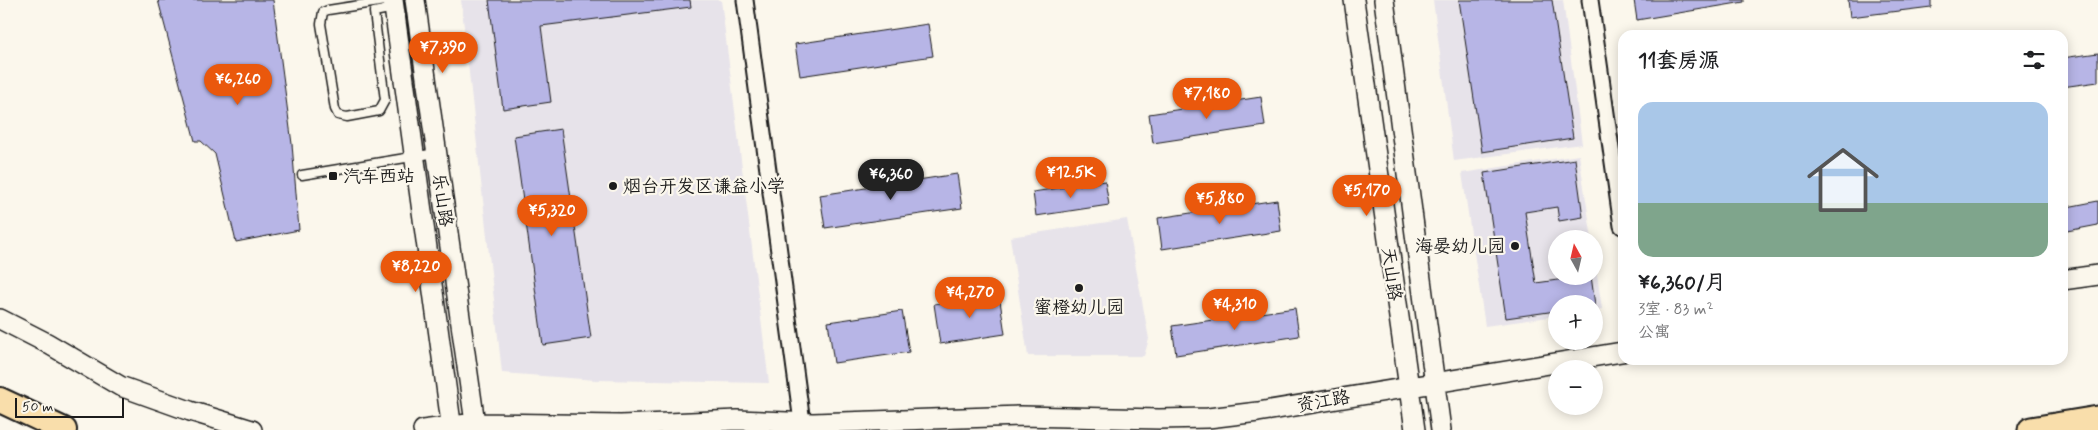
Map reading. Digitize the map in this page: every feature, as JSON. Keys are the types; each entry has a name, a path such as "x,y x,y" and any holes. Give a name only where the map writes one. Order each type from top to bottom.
{"highway":[{"path":"2031,430 2098,419"}],"main road":[{"path":"0,400 64,430"}],"street":[{"name":"乐山路","path":"415,0 475,426"},
{"path":"746,0 802,422"},
{"name":"天山路","path":"1354,0 1414,430"},
{"name":"天山路","path":"1384,0 1441,430"},
{"path":"1590,0 1618,198"},
{"name":"乐山路","path":"393,3 452,428"},
{"path":"2068,279 2098,275"},
{"path":"0,319 47,343 120,386 190,412 252,430"},
{"name":"资江路","path":"423,430 475,426 621,425 737,420 802,422 1021,416 1159,419 1208,418 1258,412 1618,353"}],"lane":[{"path":"393,3 374,12 385,100 383,106 379,111 347,117 338,115 335,109 321,24 323,12 393,3"},
{"path":"302,175 437,152"}],"shaded area":[{"name":"烟台开发区谦益小学","path":"461,0 721,0 769,383 596,380 502,373"},
{"path":"1433,0 1563,0 1582,144 1454,161"},
{"name":"海晏幼儿园","path":"1579,155 1591,230 1548,230 1548,285 1599,285 1600,295 1548,295 1548,317 1485,326 1462,173"},
{"name":"蜜橙幼儿园","path":"1127,219 1149,339 1144,356 1028,356 1010,237"}],"building":[{"path":"158,0 273,0 292,144 299,230 236,242 215,154 201,141 195,141"},
{"path":"489,0 690,0 691,7 541,26 551,102 503,109"},
{"path":"1459,0 1552,0 1573,138 1482,152"},
{"path":"1634,0 1744,0 1744,2 1637,20"},
{"path":"1848,0 1931,0 1931,7 1850,17"},
{"path":"928,24 933,56 800,76 795,44"},
{"path":"2098,53 2098,82 2068,86 2068,57"},
{"path":"1261,97 1265,126 1153,143 1149,114"},
{"path":"561,129 591,338 543,345 514,136"},
{"path":"1575,159 1583,217 1559,221 1557,207 1525,212 1536,283 1548,281 1548,285 1592,285 1594,295 1548,295 1548,312 1506,318 1484,173"},
{"path":"957,174 962,208 825,228 820,195"},
{"path":"1105,181 1109,205 1036,216 1033,192"},
{"path":"1277,200 1281,231 1162,249 1158,218"},
{"path":"2098,201 2098,225 2068,231 2068,207"},
{"path":"999,294 1005,334 940,344 934,304"},
{"path":"1295,308 1299,336 1176,355 1172,326"},
{"path":"902,311 909,352 834,363 828,322"}],"place":[{"name":"汽车西站","path":"333,176"},
{"name":"烟台开发区谦益小学","path":"613,186"},
{"name":"海晏幼儿园","path":"1515,246"},
{"name":"蜜橙幼儿园","path":"1079,288"}]}
